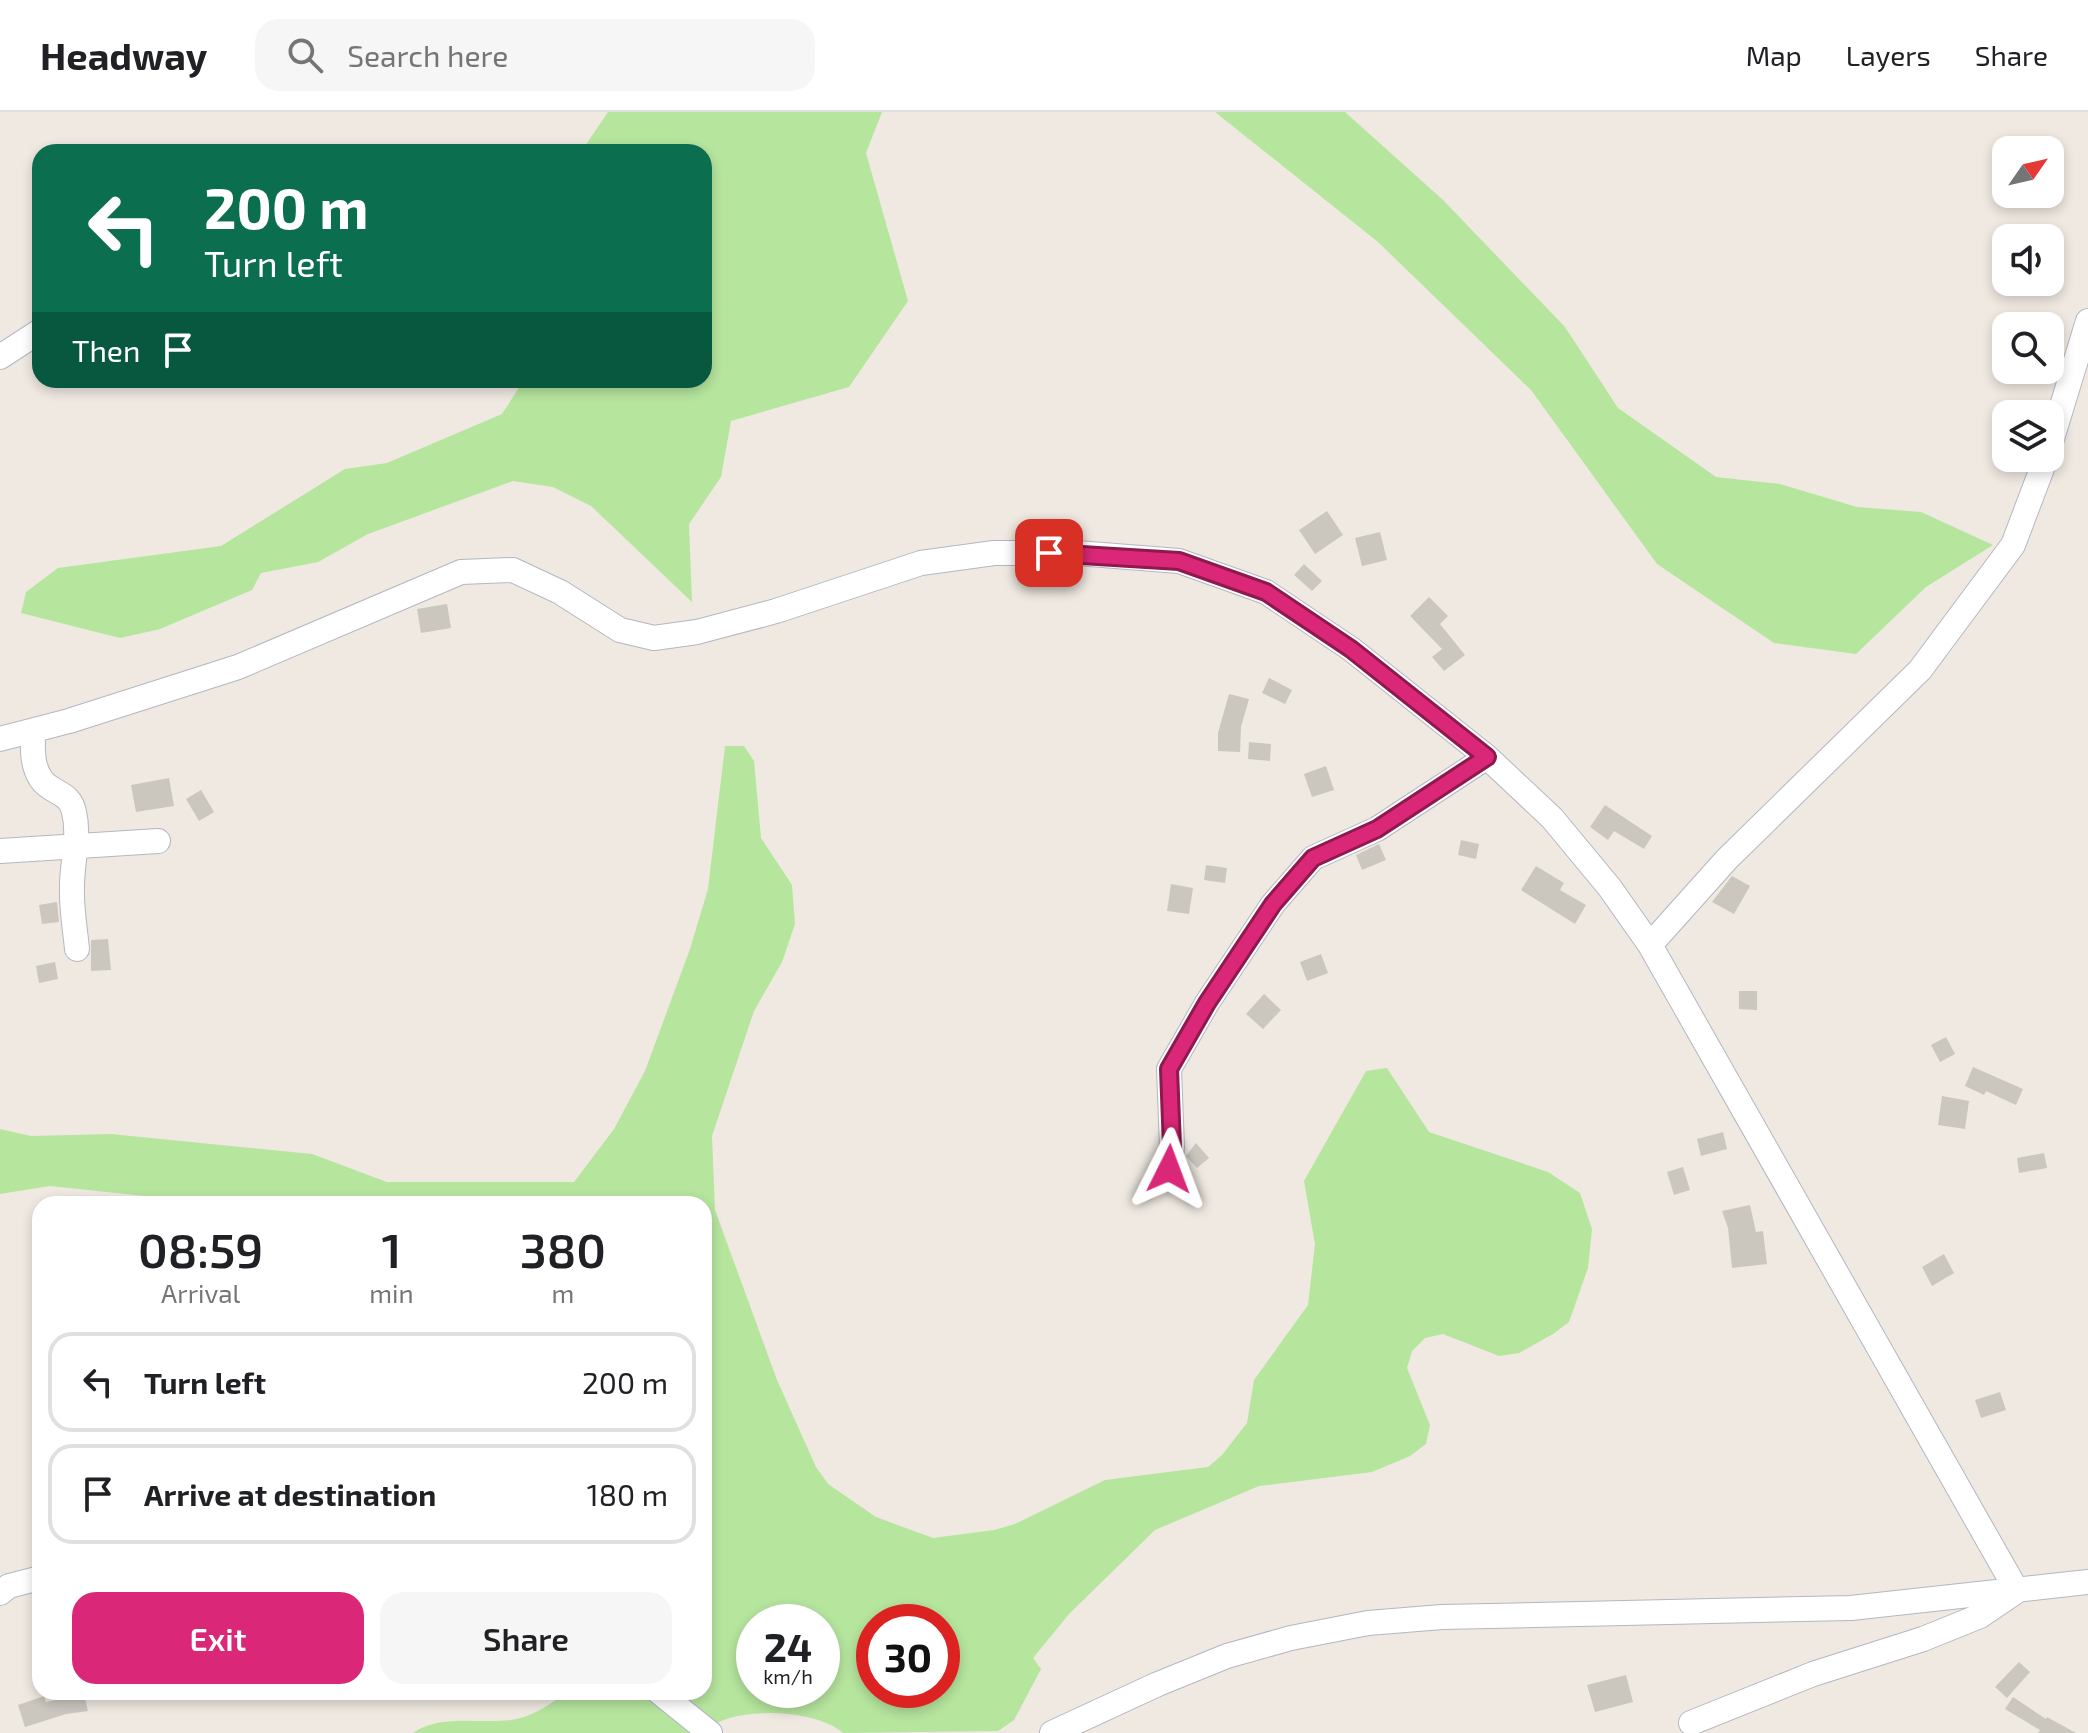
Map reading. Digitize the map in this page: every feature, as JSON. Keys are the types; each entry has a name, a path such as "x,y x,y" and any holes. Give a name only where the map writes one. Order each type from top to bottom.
{"street":[{"path":"2064,400 2088,321"},
{"path":"0,357 32,336"},
{"path":"1650,945 1727,859 1920,670 2013,545 2041,472"},
{"path":"0,739 238,667 461,572 513,570 560,592 620,630 654,638 697,632 776,611 921,563 994,553 1077,553 1179,561 1266,592 1351,649 1487,757 1552,818 1610,888 1650,945 2017,1591"},
{"path":"33,731 33,763 48,787 64,794 72,802 77,846 72,888 77,949"},
{"path":"1169,1169 1172,1147 1169,1069 1207,1003 1273,904 1313,858 1377,829 1487,757"},
{"path":"0,851 158,841"},
{"path":"0,1593 9,1586 32,1580"},
{"path":"1065,1730 1227,1656 1291,1638 1368,1623 1442,1617 1851,1608 2088,1582"},
{"path":"1691,1723 1813,1674 1923,1639 1980,1616 2017,1591"},
{"path":"669,1700 710,1733"}],"green space":[{"path":"608,112 882,112 866,153 908,301 849,387 731,421 721,477 689,524 692,602 591,506 553,487 513,481 368,534 318,562 261,573 252,590 160,629 120,638 21,613 26,592 58,568 221,546 345,469 387,463 502,414 519,388 712,388 712,144 586,144"},
{"path":"1215,112 1345,112 1443,200 1565,327 1618,408 1716,477 1780,484 1857,507 1921,512 1993,545 1926,587 1856,654 1774,643 1657,564 1531,390 1378,242"},
{"path":"725,746 744,746 754,761 761,838 792,885 795,924 782,962 754,1011 712,1136 715,1210 777,1380 816,1467 828,1484 876,1517 933,1538 1015,1524 1105,1480 1208,1467 1222,1455 1247,1423 1254,1380 1308,1305 1315,1244 1304,1181 1366,1071 1387,1068 1429,1132 1548,1172 1580,1193 1592,1229 1588,1268 1569,1322 1519,1353 1499,1356 1443,1334 1425,1338 1412,1351 1407,1368 1430,1425 1426,1444 1410,1456 1372,1472 1259,1486 1155,1530 1069,1614 1033,1658 1041,1669 1014,1720 998,1731 843,1733 814,1719 772,1713 732,1717 704,1733 413,1733 447,1722 519,1718 555,1700 712,1700 712,1196 145,1196 50,1186 0,1194 0,1129 31,1136 111,1134 312,1154 387,1182 574,1182 614,1129 645,1071 690,949 708,889"}],"building":[{"path":"1327,511 1343,535 1315,554 1299,530"},
{"path":"1380,532 1387,560 1362,566 1355,538"},
{"path":"1304,564 1322,581 1312,591 1294,575"},
{"path":"1429,597 1448,616 1440,624 1465,655 1444,671 1432,657 1442,649 1410,616"},
{"path":"447,604 451,628 421,633 417,609"},
{"path":"1269,678 1292,690 1285,704 1262,693"},
{"path":"1229,694 1249,699 1241,727 1240,752 1218,751 1218,733"},
{"path":"1249,742 1271,744 1270,761 1248,759"},
{"path":"1326,766 1334,790 1312,797 1304,774"},
{"path":"169,778 174,806 136,812 131,785"},
{"path":"201,790 214,812 199,821 186,799"},
{"path":"1605,805 1652,836 1644,849 1614,831 1608,840 1590,827"},
{"path":"1461,840 1479,844 1476,859 1458,855"},
{"path":"1379,844 1386,860 1362,870 1356,855"},
{"path":"1206,865 1227,868 1225,883 1204,880"},
{"path":"1536,866 1564,883 1560,890 1586,905 1575,924 1521,890"},
{"path":"1732,876 1750,886 1734,914 1712,902"},
{"path":"1171,884 1193,888 1189,914 1167,911"},
{"path":"57,902 59,922 42,924 39,905"},
{"path":"108,939 111,970 91,971 91,940"},
{"path":"1321,954 1328,973 1307,981 1300,962"},
{"path":"55,962 58,979 39,983 36,966"},
{"path":"1739,991 1757,991 1757,1010 1739,1009"},
{"path":"1264,994 1281,1010 1263,1029 1246,1014"},
{"path":"1946,1037 1955,1054 1940,1062 1931,1045"},
{"path":"1973,1067 2023,1089 2016,1105 1986,1091 1984,1095 1965,1086"},
{"path":"1942,1096 1969,1101 1965,1129 1938,1125"},
{"path":"1723,1132 1727,1149 1701,1156 1697,1139"},
{"path":"1196,1143 1209,1158 1197,1168 1186,1156"},
{"path":"2044,1153 2047,1168 2019,1173 2017,1158"},
{"path":"1683,1167 1690,1190 1674,1195 1667,1172"},
{"path":"1156,1176 1167,1191 1148,1201 1140,1185"},
{"path":"1750,1205 1756,1232 1763,1231 1767,1264 1732,1268 1728,1228 1722,1211"},
{"path":"1944,1254 1954,1273 1932,1286 1922,1267"},
{"path":"2000,1392 2006,1410 1981,1418 1975,1400"},
{"path":"2019,1662 2030,1672 2007,1698 1995,1687"},
{"path":"1626,1675 1633,1702 1595,1712 1587,1685"},
{"path":"2013,1697 2046,1719 2076,1733 2038,1733 2040,1730 2005,1709"},
{"path":"32,1700 85,1700 88,1711 66,1714 25,1727 18,1705"}],"route":[{"path":"1049,553 1179,561 1266,592 1351,649 1487,757 1377,829 1313,858 1273,904 1207,1003 1169,1069 1167,1084 1172,1147 1169,1169"}]}
